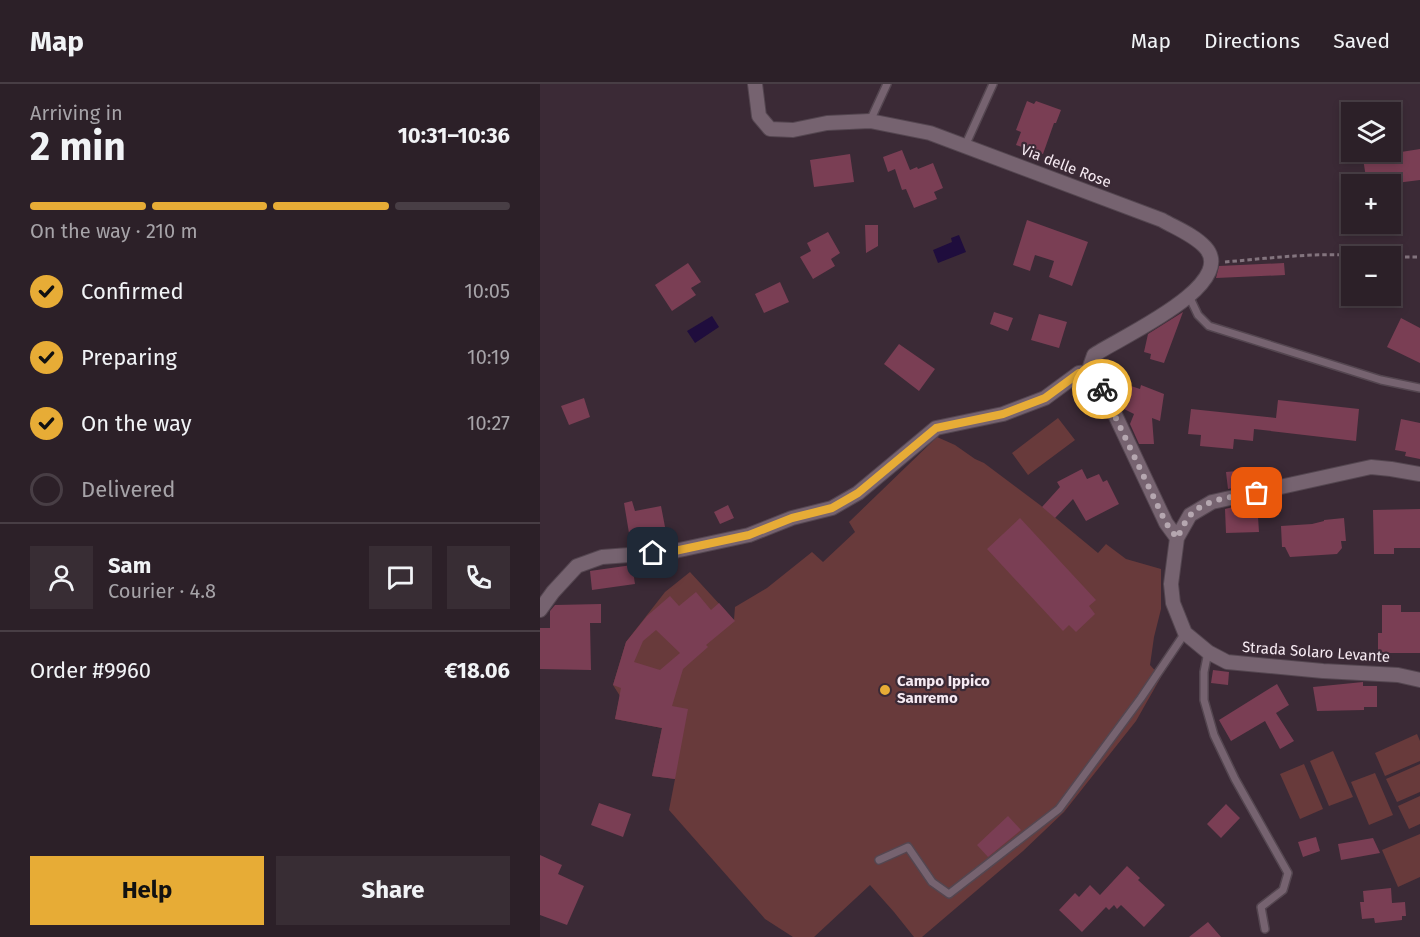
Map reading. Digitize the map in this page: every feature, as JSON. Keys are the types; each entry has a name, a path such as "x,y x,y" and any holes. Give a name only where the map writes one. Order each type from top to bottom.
{"street":[{"name":"Via delle Rose","path":"755,84 759,116 770,129 793,130 827,123 870,121 930,133 1162,220 1206,248 1212,260"},
{"path":"1088,372 1094,355 1177,306 1204,283 1210,274 1212,260"},
{"path":"540,610 577,566 602,557 670,552 749,535 792,518 832,508 858,493 936,428 1003,414 1045,398 1079,373 1088,372 1096,377 1166,523 1177,538"},
{"name":"Strada Solaro Levante","path":"1420,474 1371,467 1212,502 1190,515 1177,538 1171,584 1173,603 1185,633 1208,652 1227,662 1398,675 1420,680"}],"lane":[{"path":"870,121 887,84"},
{"path":"965,146 993,84"},
{"path":"1189,296 1198,315 1209,326 1381,380 1420,388"},
{"path":"879,860 908,847 932,882 949,894 1059,809 1141,698 1185,633"},
{"path":"1208,652 1204,672 1204,700 1214,735 1235,779 1288,873 1283,890 1261,907 1265,929"}],"path":[{"path":"1212,260 1224,262 1341,255"},
{"path":"1401,257 1420,257"}],"shaded area":[{"path":"959,235 966,252 938,263 933,250 952,242 951,238"},
{"path":"712,316 719,327 695,343 687,331"},
{"path":"1058,418 1075,440 1028,475 1012,453"},
{"name":"Campo Ippico Sanremo","path":"937,437 984,463 1098,553 1106,544 1126,559 1161,569 1161,609 1150,665 1161,677 1136,721 1064,812 1023,851 922,937 914,937 870,885 814,937 793,937 765,919 669,810 675,779 652,776 662,728 615,719 620,696 613,685 626,642 665,592 690,572 734,620 735,607 767,588 812,552 823,562 855,532 849,522"},
{"path":"1417,734 1420,741 1420,761 1385,776 1375,753"},
{"path":"1333,751 1353,797 1329,806 1310,761"},
{"path":"1304,764 1323,809 1300,819 1280,774"},
{"path":"1420,764 1420,792 1397,802 1386,779"},
{"path":"1375,773 1393,815 1369,825 1351,782"},
{"path":"1420,796 1420,824 1409,829 1398,806"},
{"path":"1420,834 1420,877 1398,887 1382,850"}],"building":[{"path":"1027,101 1034,104 1036,101 1061,110 1043,154 1016,145 1021,132 1016,130"},
{"path":"1420,149 1420,180 1401,182 1401,174 1365,174 1364,162 1401,162 1401,152"},
{"path":"902,150 910,170 933,163 943,188 934,192 937,199 914,208 906,189 902,190 895,169 888,172 883,157"},
{"path":"850,154 854,182 814,187 810,160"},
{"path":"1027,220 1088,242 1072,286 1049,277 1054,261 1035,255 1030,271 1013,265"},
{"path":"865,225 878,225 878,246 866,253"},
{"path":"828,232 840,253 831,259 835,266 813,279 800,257 811,251 807,243"},
{"path":"688,263 701,282 691,288 696,295 672,311 655,285"},
{"path":"1284,263 1285,275 1216,278 1219,266"},
{"path":"780,282 789,302 764,313 755,294"},
{"path":"994,312 1013,318 1008,331 990,324"},
{"path":"1183,312 1164,363 1150,359 1151,354 1144,352 1148,334"},
{"path":"1039,314 1067,322 1059,348 1031,340"},
{"path":"1401,318 1420,328 1420,363 1387,347"},
{"path":"899,344 935,369 919,391 884,364"},
{"path":"1125,384 1140,389 1141,385 1164,394 1160,421 1152,418 1154,444 1139,444 1130,424 1134,414 1122,408 1126,399 1120,397"},
{"path":"584,398 590,417 569,425 561,406"},
{"path":"1278,400 1359,409 1356,441 1254,429 1253,441 1234,439 1233,449 1200,446 1201,435 1188,434 1191,409 1276,418"},
{"path":"1401,419 1420,423 1420,459 1405,456 1406,452 1395,450"},
{"path":"1082,469 1087,479 1099,474 1103,482 1107,480 1119,504 1086,521 1073,499 1055,518 1042,507 1060,487 1057,482"},
{"path":"1259,469 1262,482 1228,489 1226,472"},
{"path":"632,501 635,511 661,506 666,532 643,536 645,543 631,545 624,503"},
{"path":"1257,501 1259,532 1226,533 1225,509"},
{"path":"728,505 734,518 720,524 714,512"},
{"path":"1420,509 1420,548 1394,548 1394,554 1374,554 1373,510"},
{"path":"1020,518 1096,600 1089,606 1095,614 1076,632 1069,625 1063,631 987,549"},
{"path":"1344,518 1346,541 1341,541 1342,548 1337,554 1290,557 1285,547 1282,547 1281,526 1312,524"},
{"path":"632,565 635,584 592,590 590,571"},
{"path":"696,592 711,610 719,603 735,621 706,645 708,647 683,669 672,706 688,709 675,779 652,776 662,728 615,719 621,688 613,685 626,642 647,616 670,596 679,606","holes":["656,630 680,653 660,670 634,662 643,641"]},
{"path":"601,604 601,623 590,623 591,670 540,669 540,628 550,628 550,611 555,605"},
{"path":"1382,605 1401,605 1401,612 1420,612 1420,653 1378,653 1378,633 1382,633"},
{"path":"1213,670 1229,672 1228,685 1211,683"},
{"path":"1363,682 1363,686 1377,686 1377,707 1364,707 1364,710 1317,711 1313,687"},
{"path":"1277,684 1289,705 1276,713 1294,741 1280,749 1265,721 1231,741 1219,720"},
{"path":"599,803 631,814 623,837 591,825"},
{"path":"1226,804 1240,818 1221,838 1207,824"},
{"path":"1008,816 1021,830 988,857 977,845"},
{"path":"1316,837 1320,851 1303,857 1298,842"},
{"path":"1373,838 1380,853 1341,860 1338,844"},
{"path":"540,855 562,865 558,874 584,886 567,925 540,915"},
{"path":"1127,866 1140,878 1138,880 1165,905 1144,927 1121,905 1117,909 1114,905 1109,910 1106,907 1082,932 1059,910 1075,893 1079,897 1090,885 1100,895"},
{"path":"1391,888 1392,903 1405,902 1406,916 1402,916 1402,920 1375,923 1374,918 1362,919 1360,902 1364,902 1363,891"},
{"path":"1208,922 1221,937 1189,937"}],"way so far":[{"path":"1102,389 1166,523 1177,538 1190,515 1212,502 1227,497 1257,493"}],"place":[{"name":"Campo Ippico Sanremo","path":"885,690"}],"route":[{"path":"653,553 670,552 749,535 792,518 832,508 858,493 936,428 1003,414 1045,398 1079,373 1088,372 1096,377 1102,389"}]}
